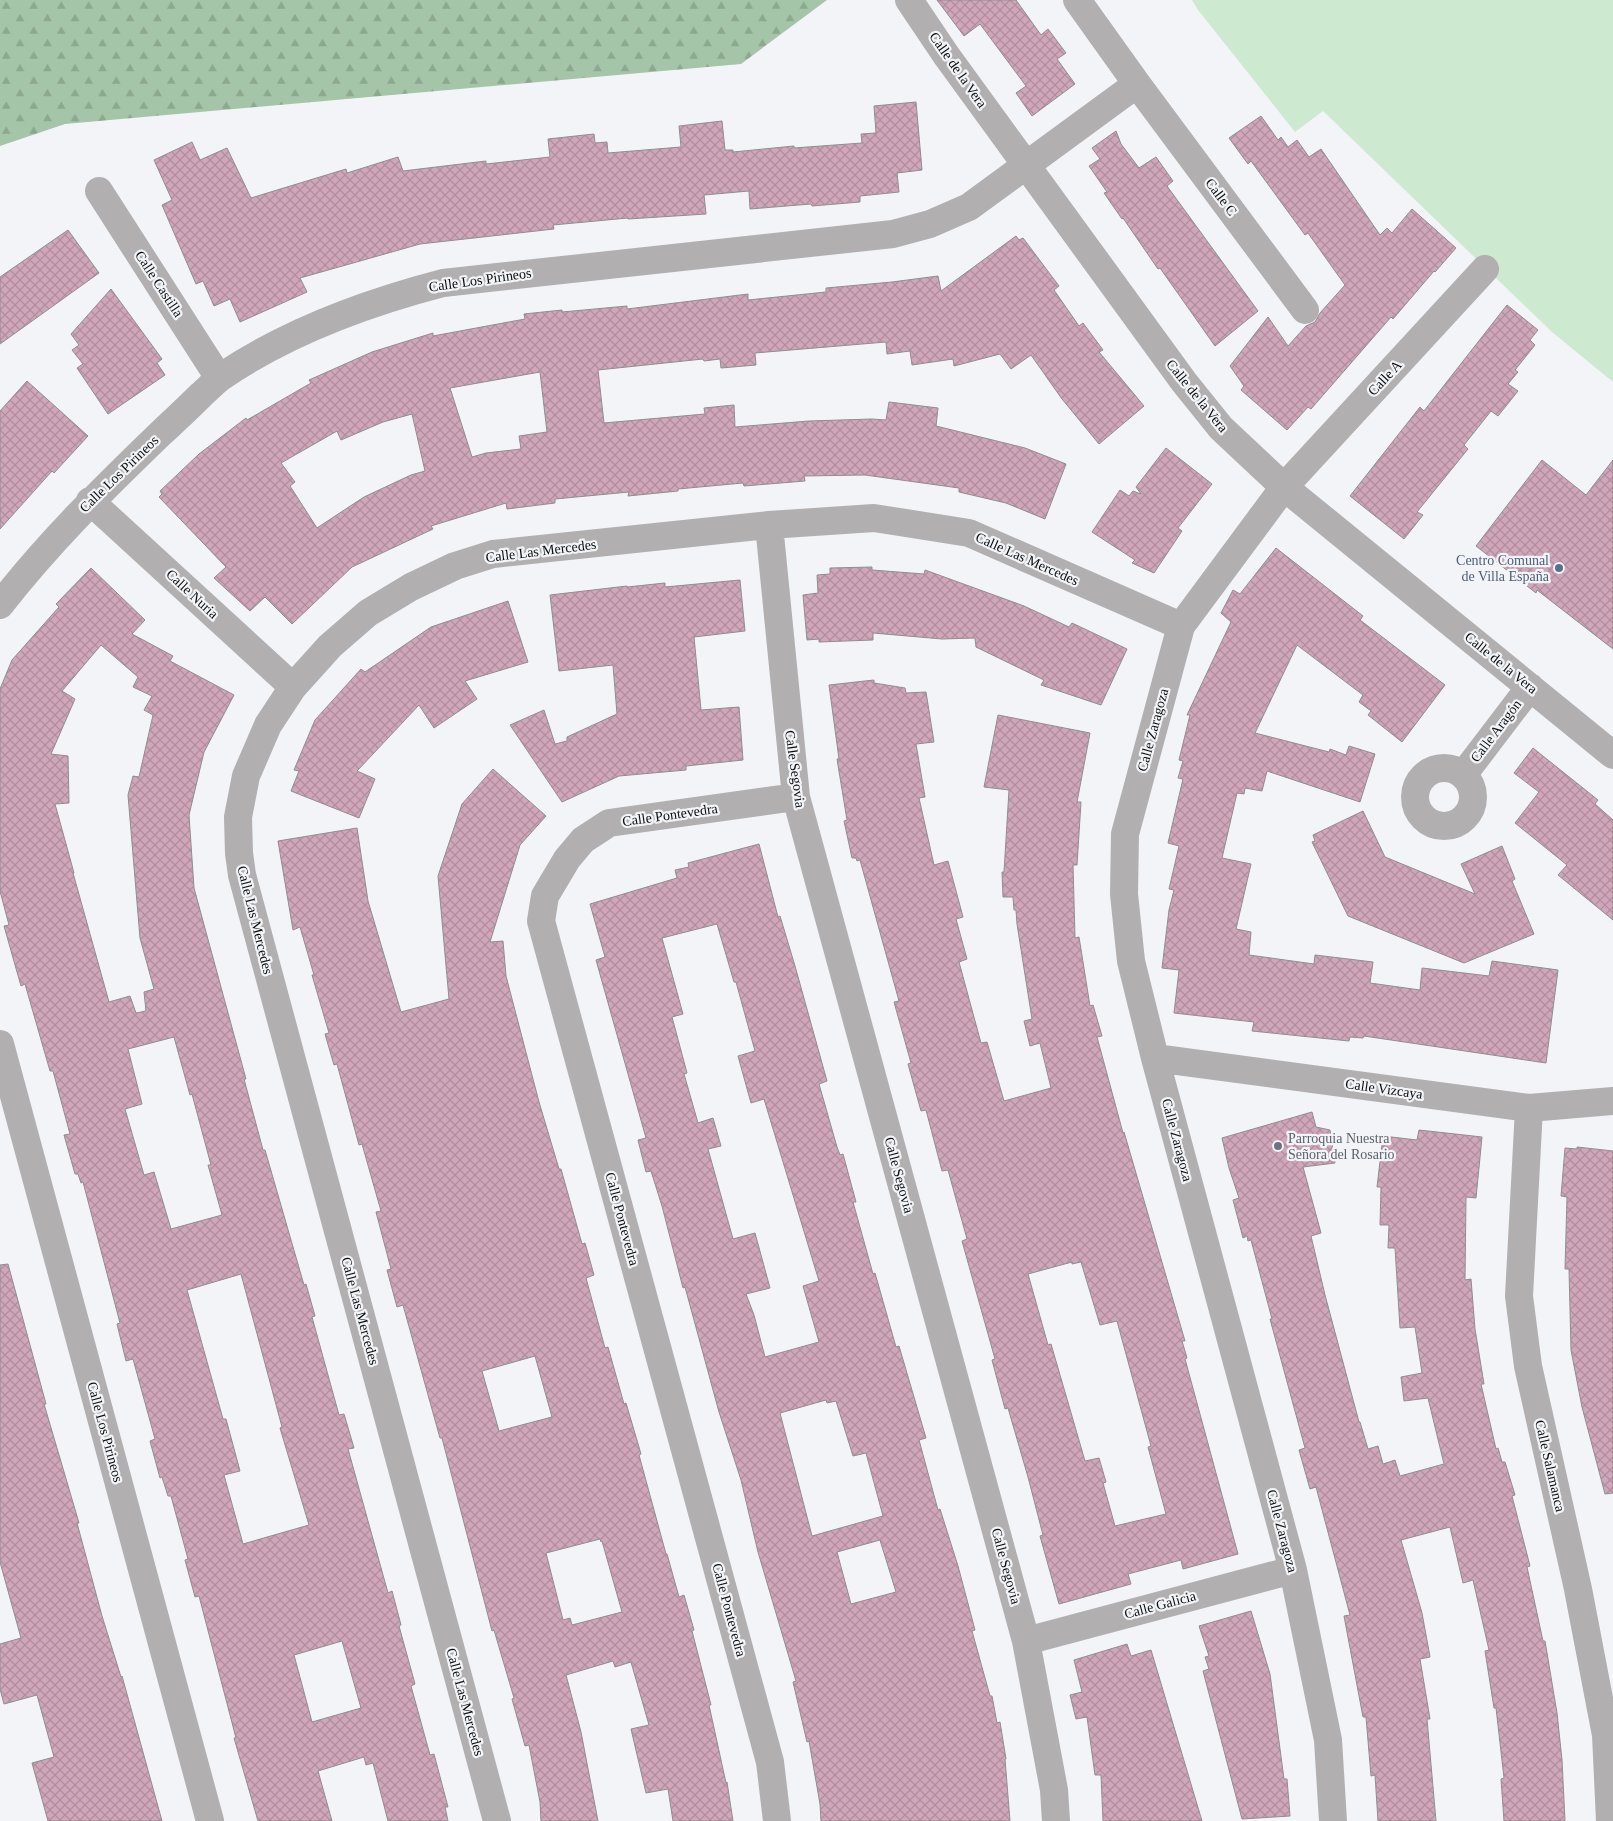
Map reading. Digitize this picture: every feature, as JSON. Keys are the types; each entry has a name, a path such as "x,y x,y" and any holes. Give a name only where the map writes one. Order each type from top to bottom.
{"street":[{"name":"Calle de la Vera","path":"910,0 946,55 1184,382 1221,428 1284,487 1613,755"},
{"name":"Calle C","path":"1077,0 1305,310"},
{"path":"1027,166 1137,84"},
{"name":"Calle Los Pirineos","path":"0,605 24,574 90,501 219,378 264,351 358,309 408,292 443,283 893,234 930,224 970,208 1027,166"},
{"name":"Calle Castilla","path":"99,190 219,378"},
{"name":"Calle A","path":"1284,487 1485,269"},
{"name":"Calle Zaragoza","path":"1284,487 1181,626 1125,834 1124,894 1131,961 1155,1058 1293,1570 1328,1740 1333,1821"},
{"name":"Calle Nuria","path":"90,501 293,687"},
{"name":"Calle Las Mercedes","path":"497,1821 242,875 238,817 246,776 268,725 293,687 330,646 368,613 411,587 455,566 493,554 769,525 874,518 969,533 1181,626"},
{"name":"Calle Segovia","path":"769,525 796,797 1026,1641 1054,1790 1056,1821"},
{"name":"Calle Aragón","path":"1463,775 1530,687"},
{"name":"Calle Pontevedra","path":"777,1821 768,1753 541,921 545,896 567,859 583,840 609,823 796,797"},
{"name":"Calle Los Pirineos","path":"0,1044 210,1821"},
{"name":"Calle Vizcaya","path":"1155,1058 1530,1108 1613,1101"},
{"name":"Calle Salamanca","path":"1530,1108 1519,1296 1528,1366 1609,1736 1610,1821"},
{"name":"Calle Galicia","path":"1026,1641 1293,1570"}],"green space":[{"path":"0,0 827,0 741,64 65,124 0,146"},
{"path":"1192,0 1613,0 1613,382 1552,332 1323,111 1295,132"}],"building":[{"path":"937,0 1016,0 1041,35 1048,29 1066,53 1057,59 1075,84 1032,116 1016,93 1026,86 980,24 964,36"},
{"path":"916,102 922,170 897,173 899,192 860,196 860,202 750,209 749,191 704,195 706,214 628,218 553,225 554,229 420,244 300,278 307,292 240,322 230,299 214,306 203,281 196,284 162,205 172,200 154,160 192,142 200,160 227,148 251,198 346,169 347,173 398,157 403,171 486,161 486,164 550,157 548,139 594,134 595,143 607,142 608,153 681,147 679,126 722,121 725,150 733,150 733,152 794,146 794,148 862,143 861,134 876,133 874,106"},
{"path":"1261,116 1278,140 1281,137 1288,147 1297,140 1309,157 1321,149 1380,235 1387,228 1392,233 1412,209 1456,248 1393,319 1391,317 1311,409 1308,407 1287,430 1241,390 1244,386 1230,366 1268,317 1288,346 1306,326 1315,322 1320,313 1345,285 1308,233 1305,235 1251,161 1248,164 1229,138"},
{"path":"1116,131 1121,144 1139,168 1156,157 1173,181 1167,186 1258,311 1215,346 1160,268 1158,269 1122,219 1104,193 1107,192 1089,166 1100,159 1092,148"},
{"path":"68,230 99,273 0,344 0,277"},
{"path":"1016,236 1019,240 1023,238 1059,286 1054,290 1079,326 1083,323 1103,350 1099,352 1144,406 1099,444 1062,399 1031,355 1011,369 1000,354 954,366 953,359 912,365 910,351 887,354 886,342 755,353 756,365 721,368 720,359 704,361 703,359 598,370 604,423 705,414 704,408 734,405 735,427 809,421 886,420 889,402 938,408 936,426 1025,448 1066,464 1045,519 1006,503 959,492 959,488 865,475 804,476 805,481 744,486 743,483 628,496 629,492 555,499 555,503 507,509 506,503 431,526 433,529 352,567 292,624 265,597 250,611 214,578 226,567 159,497 162,494 160,491 199,454 246,418 247,420 311,383 309,380 372,352 433,333 433,336 525,319 524,314 627,306 627,309 748,294 748,300 826,292 826,288 938,276 941,291","holes":["540,372 547,432 519,436 521,449 486,453 472,457 450,388","412,414 425,471 411,475 364,497 317,528 290,486 295,482 281,463 337,431 341,440 383,422"]},
{"path":"111,289 162,359 157,363 165,375 108,414 77,368 83,364 72,350 79,345 71,334"},
{"path":"1507,305 1538,330 1530,340 1535,345 1515,370 1518,372 1508,384 1518,391 1498,416 1491,411 1464,445 1468,449 1417,512 1423,515 1404,539 1350,496 1420,407 1424,411"},
{"path":"27,381 88,436 54,473 52,471 0,529 0,411"},
{"path":"1166,448 1212,484 1178,528 1182,531 1154,573 1132,563 1135,560 1092,532 1120,490 1129,496 1133,491 1141,494 1136,487"},
{"name":"Centro Comunal de Villa España","path":"1542,460 1586,495 1613,460 1613,649 1537,590 1536,593 1476,546"},
{"path":"1276,548 1363,616 1360,620 1445,685 1402,742 1368,715 1371,711 1359,702 1363,695 1297,645 1255,733 1329,752 1330,749 1346,755 1349,746 1375,754 1360,802 1267,771 1262,791 1245,788 1244,794 1237,793 1222,858 1251,864 1236,929 1251,932 1249,955 1314,964 1315,955 1373,962 1370,983 1420,990 1422,968 1489,976 1492,961 1558,970 1546,1063 1364,1036 1363,1038 1350,1037 1349,1041 1252,1031 1254,1022 1174,1013 1179,970 1162,968 1169,910 1174,890 1169,889 1179,846 1168,843 1183,779 1178,778 1183,761 1179,760 1190,715 1187,715 1231,622 1221,613 1233,590 1240,594"},
{"path":"872,567 872,570 924,574 925,570 1024,606 1069,627 1072,623 1127,649 1101,705 1041,685 1044,680 976,647 975,638 942,639 873,633 873,640 819,642 819,639 807,640 803,595 818,593 817,575 830,574 830,568"},
{"path":"91,568 145,620 132,634 173,656 170,661 234,695 204,752 189,815 194,888 246,1079 244,1079 263,1150 265,1150 304,1285 306,1284 315,1316 312,1317 339,1415 344,1414 354,1448 348,1449 388,1593 392,1591 401,1625 399,1626 415,1684 411,1686 430,1755 434,1754 448,1807 445,1807 448,1821 388,1821 373,1763 366,1765 364,1757 318,1771 332,1821 258,1821 234,1738 236,1738 199,1596 195,1597 185,1560 188,1559 171,1496 168,1496 162,1477 160,1478 150,1441 155,1439 133,1359 126,1361 117,1324 120,1323 83,1182 81,1183 78,1174 75,1174 64,1135 70,1134 53,1071 50,1071 25,984 21,986 4,926 9,925 0,891 0,689 12,660 59,607 56,604","holes":["101,645 138,677 133,687 152,696 144,710 153,715 139,777 133,776 128,795 140,938 154,989 144,992 146,1011 136,1013 130,996 109,1002 73,873 55,804 69,803 68,756 51,754 75,699 62,691","174,1037 190,1095 192,1094 211,1165 208,1165 222,1215 171,1229 154,1172 144,1175 125,1109 142,1104 128,1049","241,1274 282,1427 280,1428 309,1525 243,1544 224,1475 240,1471 226,1419 223,1419 187,1290","342,1641 361,1708 312,1722 294,1655"]},
{"path":"740,580 745,631 694,637 701,710 739,707 743,760 686,766 686,770 619,776 562,802 510,725 544,710 555,744 567,741 567,737 617,714 613,665 559,671 550,595 665,583 665,587"},
{"path":"508,601 528,662 465,681 477,699 434,728 419,705 357,771 375,779 359,818 291,791 299,771 294,770 315,720 361,669 365,672 431,627"},
{"path":"874,680 874,683 905,688 906,693 926,692 934,742 916,744 925,797 919,798 934,865 948,861 963,917 956,919 967,959 959,962 981,1043 987,1042 1004,1101 1051,1088 1040,1043 1030,1046 1024,1021 1032,1019 1016,910 1014,910 1013,897 1003,897 1002,872 1004,872 1009,790 984,787 998,715 1090,733 1077,802 1081,802 1077,865 1073,865 1075,938 1079,937 1090,1006 1093,1005 1102,1036 1097,1037 1123,1133 1185,1341 1182,1341 1187,1358 1185,1359 1238,1554 1183,1569 1181,1560 1128,1574 1131,1584 1059,1604 1040,1536 1043,1535 1028,1477 1008,1408 1005,1409 992,1360 995,1359 962,1241 967,1239 948,1170 942,1171 926,1110 921,1111 908,1064 911,1063 894,1002 899,1001 860,860 857,861 856,858 852,858 844,821 847,820 837,759 839,759 829,685","holes":["1072,1262 1072,1264 1081,1262 1100,1325 1117,1321 1151,1446 1148,1447 1166,1514 1115,1526 1103,1483 1106,1482 1099,1458 1085,1461 1051,1344 1048,1345 1028,1274"]},
{"path":"1533,748 1598,800 1595,804 1613,820 1613,920 1558,875 1567,865 1515,823 1539,792 1514,773"},
{"path":"493,769 546,816 520,845 490,942 503,941 506,976 539,1102 559,1169 561,1169 582,1244 585,1243 594,1275 586,1278 605,1348 608,1347 624,1404 626,1403 679,1597 684,1595 694,1630 692,1631 711,1705 709,1705 727,1782 733,1821 673,1821 668,1789 646,1793 631,1729 649,1725 631,1662 615,1667 613,1661 566,1675 581,1732 598,1821 541,1821 540,1802 529,1745 525,1746 512,1699 514,1698 494,1630 492,1631 442,1438 440,1438 403,1305 397,1307 387,1270 391,1269 376,1212 381,1211 362,1144 359,1145 337,1064 334,1065 325,1034 329,1033 300,927 293,930 278,841 357,828 368,901 401,1012 449,999 438,876 462,804","holes":["535,1356 552,1417 499,1431 482,1371","600,1539 622,1612 572,1625 570,1618 563,1620 546,1553"]},
{"path":"1363,811 1385,857 1475,894 1461,864 1502,846 1515,879 1512,881 1534,934 1464,963 1348,916 1312,842 1315,841 1313,835"},
{"path":"759,844 778,917 780,916 795,966 827,1081 819,1084 837,1147 840,1155 843,1154 856,1202 853,1202 873,1274 875,1273 896,1347 899,1346 926,1438 919,1440 938,1510 940,1509 958,1566 975,1630 972,1631 990,1696 992,1696 997,1723 1000,1722 1006,1759 1010,1821 821,1821 820,1804 809,1741 807,1742 793,1682 796,1681 758,1552 741,1480 719,1412 685,1287 683,1288 662,1206 651,1171 646,1172 638,1140 646,1138 596,960 605,957 590,904 677,878 675,870 689,867 688,863","holes":["717,924 734,982 736,982 755,1051 738,1056 751,1103 764,1099 819,1281 803,1286 819,1342 765,1357 754,1315 746,1294 770,1288 755,1233 733,1239 708,1149 721,1146 713,1118 698,1123 684,1074 687,1073 672,1017 683,1014 662,938","826,1400 827,1403 836,1401 853,1456 866,1453 883,1516 812,1536 780,1413","880,1540 896,1592 851,1604 837,1552"]},
{"path":"1312,1112 1316,1127 1330,1130 1335,1163 1303,1167 1321,1233 1311,1236 1325,1295 1368,1449 1378,1446 1383,1464 1395,1460 1400,1476 1444,1464 1428,1398 1404,1401 1401,1377 1422,1373 1415,1327 1400,1328 1395,1248 1388,1248 1389,1225 1380,1225 1381,1187 1377,1187 1383,1136 1417,1140 1419,1130 1482,1137 1476,1198 1466,1197 1465,1280 1471,1279 1475,1329 1484,1384 1481,1384 1496,1449 1498,1448 1502,1462 1505,1462 1515,1495 1512,1496 1530,1566 1527,1567 1543,1641 1545,1641 1557,1713 1562,1760 1565,1821 1504,1821 1501,1779 1504,1778 1496,1708 1494,1708 1485,1651 1489,1650 1473,1580 1463,1583 1450,1527 1401,1540 1422,1613 1430,1657 1420,1659 1430,1719 1427,1719 1436,1821 1378,1821 1375,1775 1371,1776 1366,1717 1363,1717 1344,1616 1350,1615 1316,1487 1310,1489 1299,1450 1305,1448 1251,1240 1248,1241 1247,1236 1243,1238 1233,1200 1239,1198 1222,1138"},
{"path":"1577,1147 1613,1151 1613,1493 1605,1494 1582,1407 1571,1350 1569,1269 1565,1269 1567,1197 1561,1196 1565,1148 1577,1149"},
{"path":"8,1264 46,1404 44,1404 79,1523 77,1523 102,1616 122,1676 162,1821 48,1821 32,1763 54,1757 37,1695 4,1704 0,1689 0,1644 21,1638 0,1562 0,1265"},
{"path":"1251,1611 1270,1674 1284,1779 1287,1779 1290,1816 1242,1819 1203,1671 1209,1669 1205,1657 1209,1656 1199,1626"},
{"path":"1127,1644 1131,1656 1151,1650 1202,1821 1103,1821 1101,1775 1095,1775 1087,1717 1076,1719 1070,1695 1082,1692 1074,1660"}],"place":[{"name":"Centro Comunal de Villa España","path":"1559,568"},
{"name":"Parroquia Nuestra Señora del Rosario","path":"1278,1146"}]}
